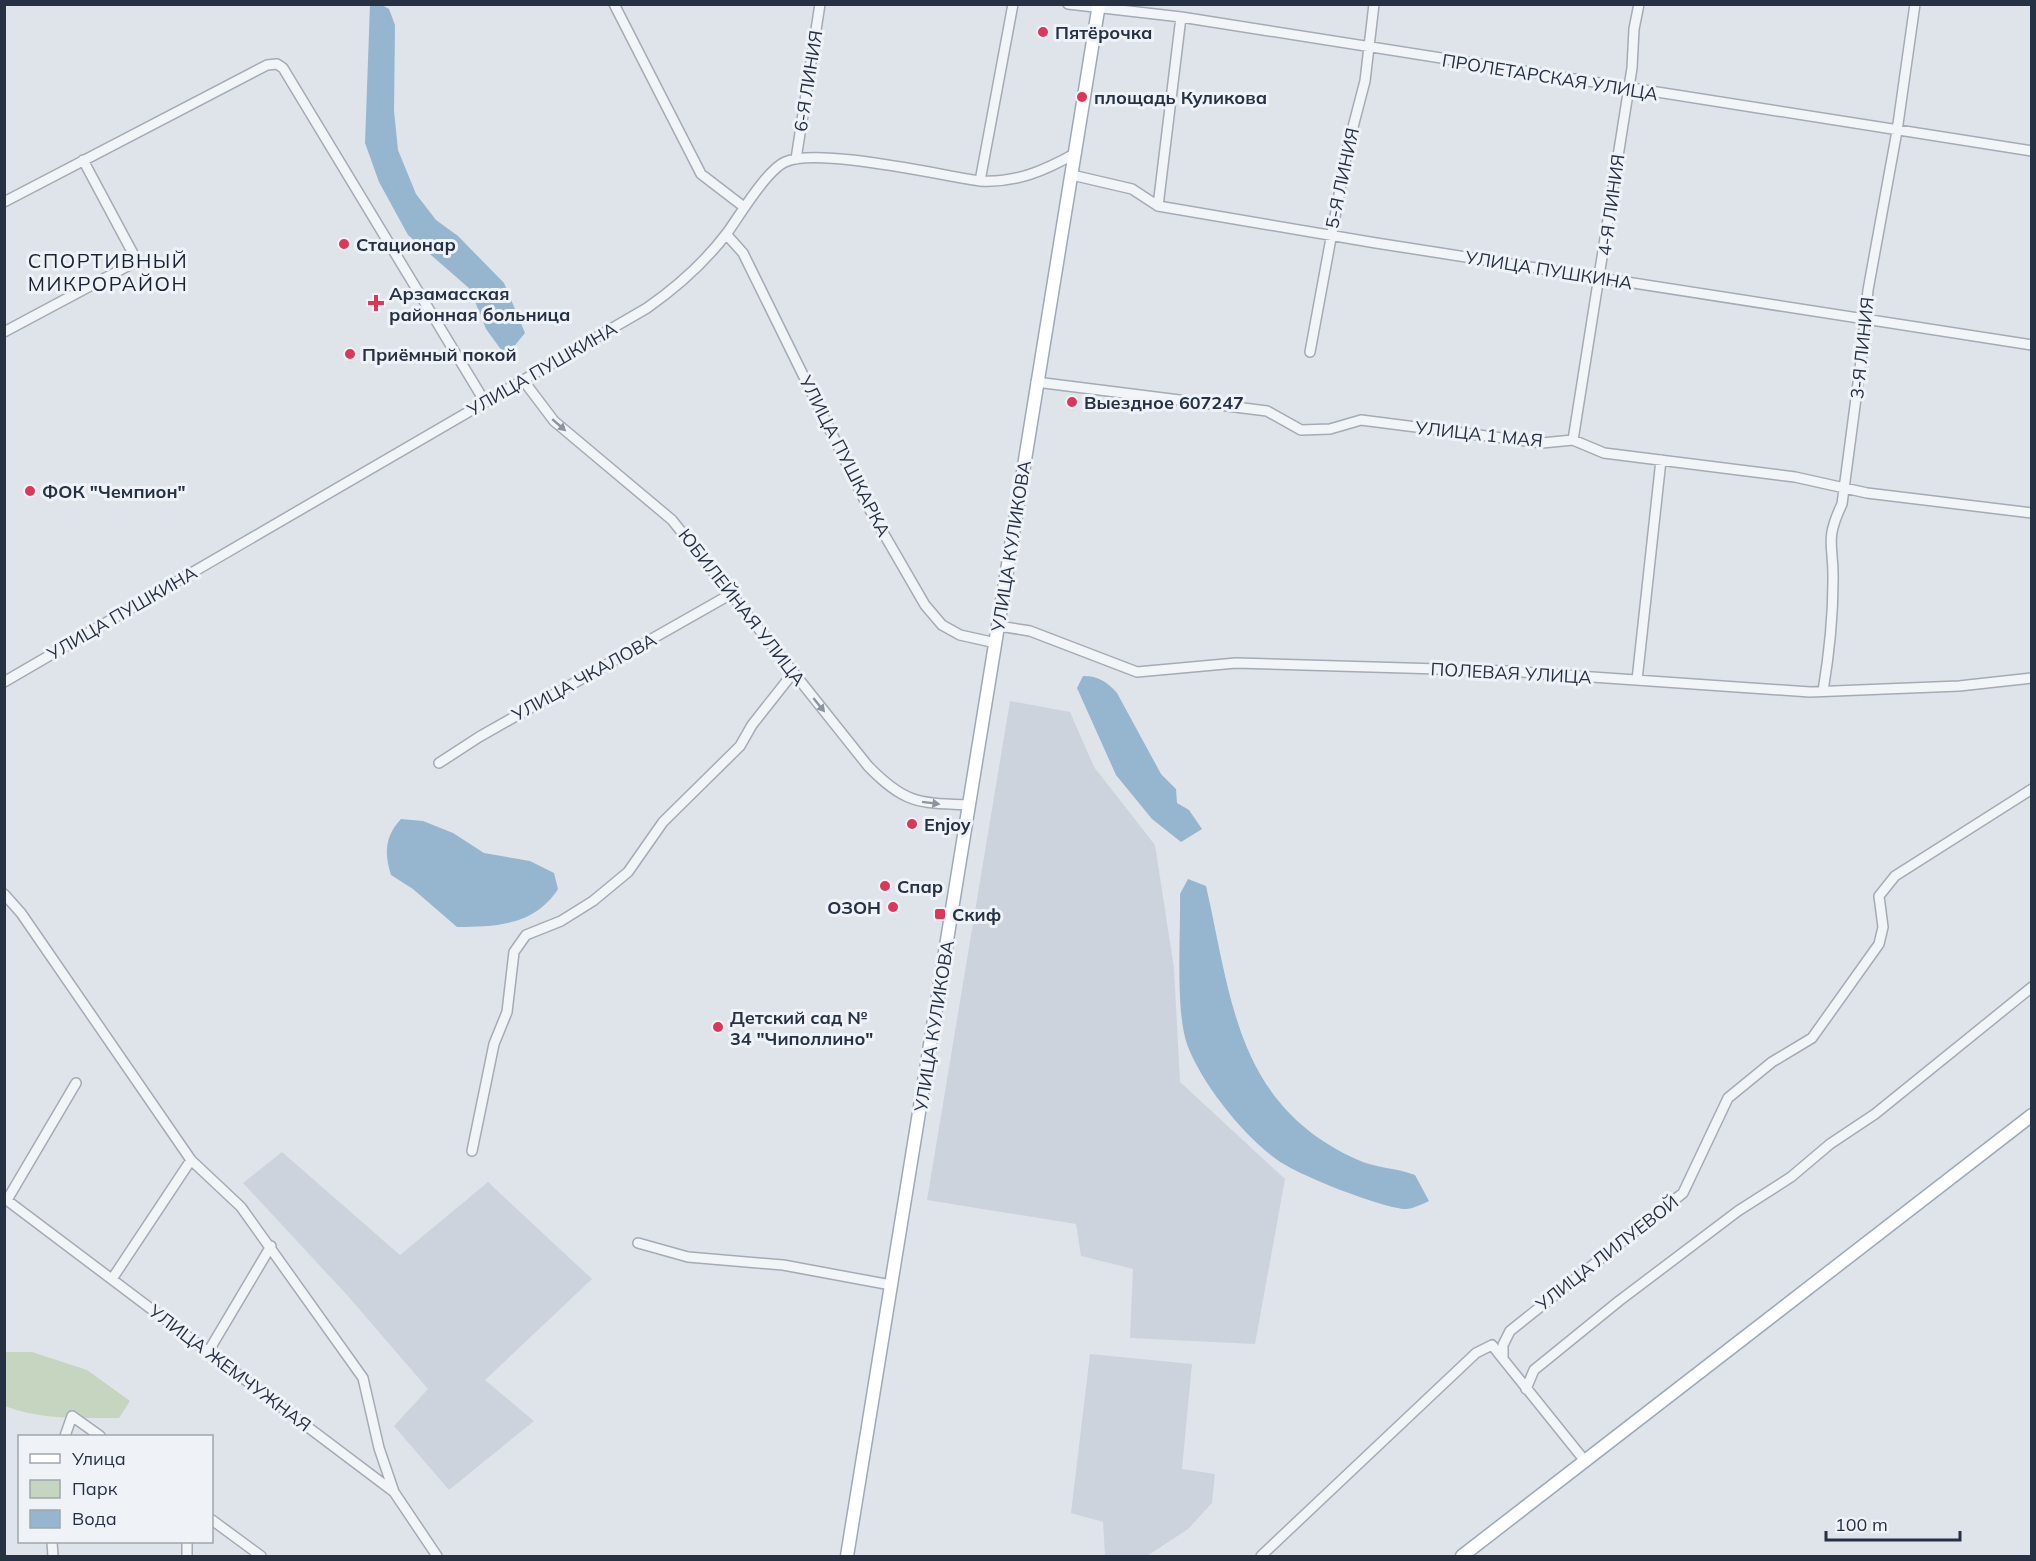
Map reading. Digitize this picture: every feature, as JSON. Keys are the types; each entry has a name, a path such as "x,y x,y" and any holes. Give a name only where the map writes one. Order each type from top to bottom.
{"main road":[{"path":"1072,176 1098,7"},
{"name":"УЛИЦА КУЛИКОВА","path":"848,1557 999,626 1036,382 1072,176"},
{"path":"1462,1557 2031,1115"}],"street":[{"path":"614,4 701,174 744,207"},
{"name":"6-Я ЛИНИЯ","path":"796,159 820,4"},
{"path":"980,181 1013,4"},
{"name":"ПРОЛЕТАРСКАЯ УЛИЦА","path":"1068,4 1180,17 2031,152"},
{"name":"5-Я ЛИНИЯ","path":"1310,352 1330,235 1371,49 1374,4"},
{"name":"4-Я ЛИНИЯ","path":"1573,440 1600,278 1639,4"},
{"name":"3-Я ЛИНИЯ","path":"1823,691 1830,645 1833,581 1829,542 1844,488 1868,290 1897,131 1915,4"},
{"path":"1158,206 1180,17"},
{"path":"4,202 267,65 277,64 289,78 485,402"},
{"name":"УЛИЦА ПУШКИНА","path":"4,681 523,380 666,294 690,274 726,234 744,207 778,167 796,159 825,156 980,181 1014,180 1051,167 1076,153"},
{"path":"4,332 137,261 83,160"},
{"name":"УЛИЦА ПУШКИНА","path":"1072,176 1132,189 1158,206 2031,345"},
{"name":"УЛИЦА ПУШКАРКА","path":"726,234 743,254 866,503 926,605 942,624 960,635 996,643"},
{"name":"ЮБИЛЕЙНАЯ УЛИЦА","path":"523,380 554,422 672,520 868,766 894,792 907,799 929,803 970,805"},
{"name":"УЛИЦА 1 МАЯ","path":"1036,382 1267,411 1301,430 1330,429 1361,420 1542,443 1573,440 1604,453 1795,477 1844,488 2031,513"},
{"path":"1637,680 1660,460"},
{"name":"УЛИЦА ЧКАЛОВА","path":"439,763 479,736 731,594"},
{"name":"ПОЛЕВАЯ УЛИЦА","path":"999,626 1030,631 1137,672 1236,663 1507,671 1823,691 1959,686 2031,678"},
{"path":"472,1151 494,1044 507,1012 514,952 526,935 561,921 592,902 628,872 671,814 740,746 752,725 793,673"},
{"name":"УЛИЦА ЛИЛУЕВОЙ","path":"1503,1359 1503,1346 1510,1330 1683,1193 1728,1098 1772,1062 1812,1038 1879,944 1883,927 1880,896 1895,876 2031,789"},
{"path":"4,894 21,913 190,1160 241,1208 271,1246 363,1378 379,1448 394,1492"},
{"path":"1526,1389 1534,1370 1619,1301 1738,1211 1791,1177 1830,1144 1875,1114 2031,987"},
{"path":"6,1199 76,1083"},
{"path":"112,1279 190,1160"},
{"name":"УЛИЦА ЖЕМЧУЖНАЯ","path":"6,1199 394,1492 437,1557"},
{"path":"638,1244 688,1257 783,1265 891,1285"},
{"path":"208,1352 271,1246"},
{"path":"1261,1557 1476,1353 1492,1346 1585,1461"},
{"path":"66,1435 72,1416 97,1435"},
{"path":"213,1521 261,1557"}],"shaded area":[{"path":"1010,701 1070,712 1094,767 1155,845 1174,968 1180,1082 1285,1179 1255,1344 1130,1338 1133,1269 1081,1256 1076,1224 927,1200"},
{"path":"282,1152 400,1255 488,1182 592,1279 485,1380 534,1421 449,1490 394,1426 428,1389 347,1295 243,1183"},
{"path":"1090,1354 1192,1364 1182,1469 1215,1474 1212,1503 1188,1529 1147,1556 1105,1556 1103,1522 1071,1513"}],"green space":[{"path":"4,1352 32,1352 87,1370 130,1401 119,1418 46,1416 5,1406"}],"water":[{"path":"370,5 382,5 389,9 395,25 394,111 398,150 416,194 436,220 458,236 504,283 525,333 512,349 502,351 486,329 470,289 408,235 379,182 365,143"},
{"path":"1083,676 1102,680 1117,693 1161,774 1176,789 1177,803 1189,810 1202,829 1181,842 1152,819 1116,775 1077,688"},
{"path":"401,819 423,821 453,833 484,853 530,861 554,873 558,889 549,901 526,917 500,924 457,927 413,889 391,875 387,859 387,845"},
{"path":"1188,879 1206,886 1233,1008 1246,1045 1263,1079 1286,1110 1318,1137 1358,1160 1415,1175 1429,1201 1407,1209 1392,1207 1357,1196 1301,1173 1286,1166 1263,1149 1224,1107 1193,1059 1183,1029 1180,992 1180,894"}],"place":[{"name":"Пятёрочка","path":"1043,32"},
{"name":"площадь Куликова","path":"1082,97"},
{"name":"Стационар","path":"344,244"},
{"name":"Арзамасская районная больница","path":"376,303"},
{"name":"Приёмный покой","path":"350,354"},
{"name":"Выездное 607247","path":"1072,402"},
{"name":"ФОК \"Чемпион\"","path":"30,491"},
{"name":"Enjoy","path":"912,824"},
{"name":"Спар","path":"885,886"},
{"name":"ОЗОН","path":"893,907"},
{"name":"Скиф","path":"940,914"},
{"name":"Детский сад № 34 \"Чиполлино\"","path":"718,1027"}],"district":[{"name":"СПОРТИВНЫЙ МИКРОРАЙОН","path":"108,272"}]}
